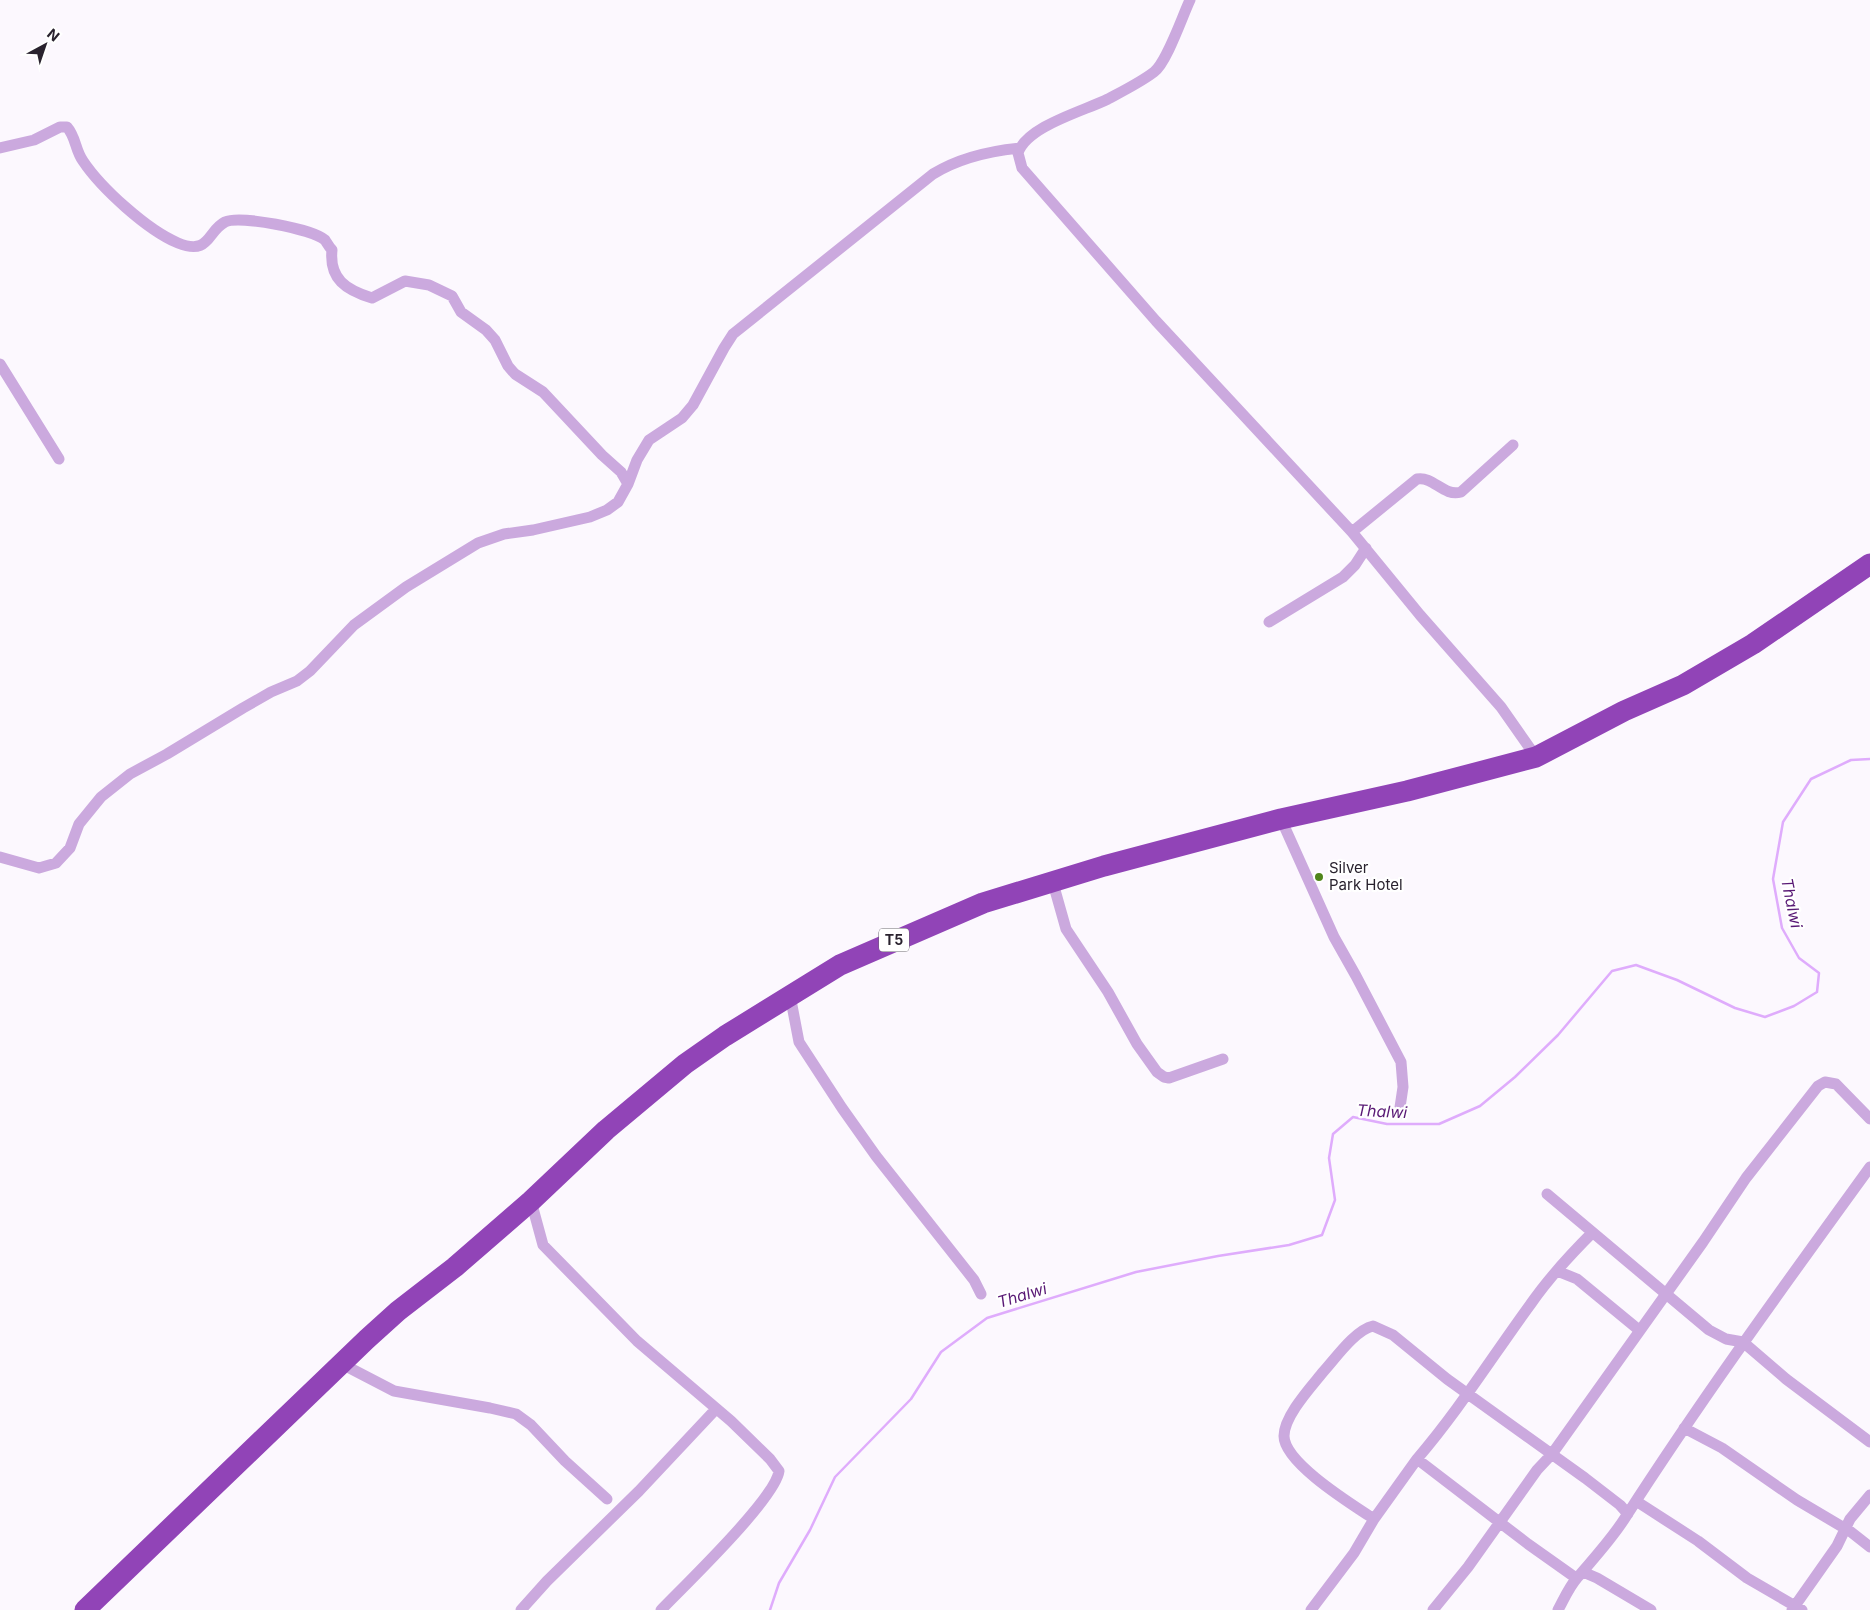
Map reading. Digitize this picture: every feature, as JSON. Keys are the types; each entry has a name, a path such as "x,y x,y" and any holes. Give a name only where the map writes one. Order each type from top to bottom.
{"highway":[{"name":"T5","path":"84,1610 398,1311 455,1267 531,1201 646,1095 685,1064 725,1036 840,965 983,903 1104,866 1281,819 1407,791 1536,757 1624,711 1683,685 1753,644 1870,564"}],"street":[{"path":"1190,0 1164,60 1155,71 1107,99 1041,130 1023,143 1018,153 1022,168 1156,321 1366,548 1420,614 1501,707 1536,757"},
{"path":"0,148 34,140 60,127 67,127 73,134 77,151 83,161 105,188 136,215 177,242 191,246 203,244 224,222 238,220 296,228 324,240 332,250 330,262 335,275 360,294 372,298 405,281 423,284 447,293 452,296 461,312 467,318 486,330 495,340 508,366 515,374 542,392 602,455 621,472 628,484"},
{"path":"0,858 38,868 56,863 70,848 79,824 101,797 130,774 271,692 297,681 310,671 354,625 406,588 478,543 504,534 533,530 582,519 607,510 618,502 628,484 637,460 649,440 682,418 693,406 733,334 933,174 961,160 1020,148"},
{"path":"0,364 59,459"},
{"path":"1352,532 1417,479 1430,480 1450,493 1461,492 1513,445"},
{"path":"1270,622 1343,577 1355,565 1366,548"},
{"path":"1281,819 1334,937 1401,1062 1403,1087 1399,1114"},
{"path":"1053,883 1066,929 1108,992 1137,1044 1158,1072 1164,1077 1169,1078 1223,1059"},
{"path":"790,995 799,1042 876,1156 974,1280 981,1294"},
{"path":"1433,1610 1500,1523 1537,1470 1552,1454 1746,1178 1818,1086 1825,1082 1836,1084 1870,1119"},
{"path":"1558,1610 1580,1575 1628,1514 1684,1428 1744,1342 1870,1167"},
{"path":"1547,1194 1717,1335 1726,1339 1744,1342 1786,1379 1870,1442"},
{"path":"531,1201 543,1245 637,1341 716,1409 770,1459 779,1471 779,1476 761,1502 727,1543 661,1610"},
{"path":"1311,1610 1354,1552 1374,1519 1417,1459 1446,1425 1530,1304 1592,1233"},
{"path":"1557,1271 1577,1279 1640,1330"},
{"path":"1374,1519 1299,1464 1290,1453 1284,1435 1298,1403 1349,1343 1364,1329 1373,1326 1394,1334 1468,1394 1552,1454 1628,1514"},
{"path":"342,1364 394,1391 516,1414 531,1425 565,1461 607,1499"},
{"path":"521,1610 547,1581 639,1491 716,1409"},
{"path":"1684,1428 1722,1448 1797,1500 1845,1528 1870,1547"},
{"path":"1417,1459 1500,1523 1580,1575 1611,1586 1651,1610"},
{"path":"1636,1501 1674,1524 1747,1578 1796,1609 1837,1546 1845,1528 1870,1495"}],"waterway":[{"name":"Thalwi","path":"770,1610 779,1583 810,1530 835,1477 911,1399 941,1352 987,1318 1136,1272 1218,1256 1289,1245 1322,1235 1335,1200 1329,1158 1333,1134 1353,1117 1387,1124 1439,1124 1480,1106 1515,1077 1558,1035 1612,971 1636,965 1677,980 1735,1008 1765,1017 1794,1006 1817,992 1819,973 1799,958 1782,928 1773,879 1783,822 1811,779 1851,760 1870,759"}],"place":[{"name":"Silver Park Hotel","path":"1319,877"}]}
